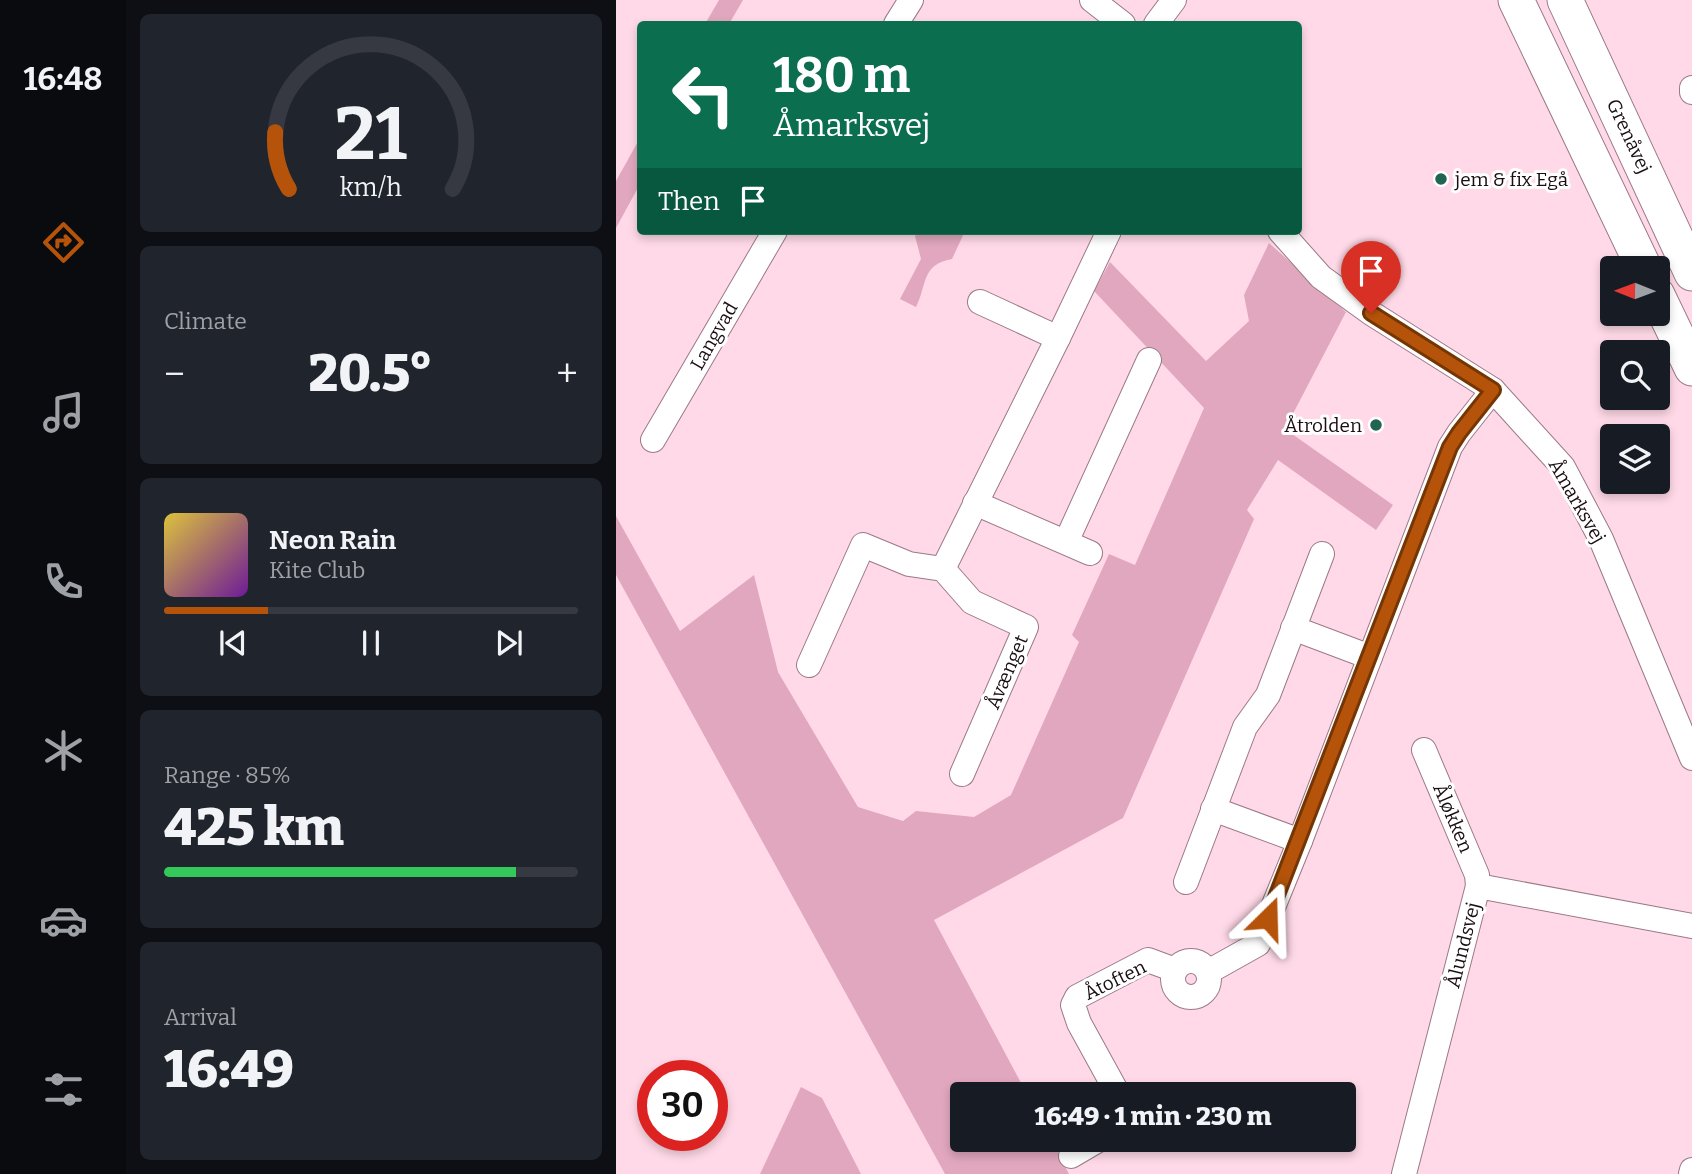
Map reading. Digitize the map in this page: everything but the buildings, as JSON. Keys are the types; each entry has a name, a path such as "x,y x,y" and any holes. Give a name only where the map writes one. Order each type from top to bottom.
{"main road":[{"path":"1516,0 1638,256"},
{"name":"Grenåvej","path":"1565,0 1692,273"},
{"path":"1670,322 1692,368"}],"street":[{"path":"898,21 911,0"},
{"path":"1092,0 1119,21"},
{"path":"1158,21 1174,0"},
{"name":"Langvad","path":"653,440 773,235"},
{"path":"808,665 863,545 909,564 943,569 1107,235"},
{"name":"Åmarksvej","path":"1284,235 1321,276 1371,313 1493,390 1563,467 1601,539 1692,758"},
{"path":"980,302 1058,338"},
{"path":"1066,542 1149,360"},
{"name":"Åtoften","path":"1111,1082 1079,1023 1073,1005 1077,997 1148,960 1175,970 1180,965 1194,961 1208,972 1258,944 1300,842 1450,447 1493,390"},
{"path":"975,503 1090,553"},
{"path":"1186,882 1245,727 1269,695 1322,554"},
{"name":"Åvænget","path":"943,569 972,602 1026,627 962,774"},
{"path":"1293,628 1370,657"},
{"name":"Åløkken","path":"1424,750 1477,875 1478,886"},
{"path":"1213,809 1300,842"},
{"name":"Ålundsvej","path":"1405,1174 1478,886 1692,926"},
{"path":"1071,1156 1078,1152"}],"shaded area":[{"path":"719,0 743,0 731,21 707,21"},
{"path":"637,143 637,190 616,228 616,181"},
{"path":"963,235 952,259 935,266 926,277 916,307 900,299 921,259 915,236"},
{"path":"1269,243 1346,312 1285,429 1393,505 1376,530 1278,460 1247,510 1254,519 1123,818 934,920 1021,1082 950,1082 950,1152 1058,1152 1069,1174 945,1174 616,575 616,516 680,631 754,575 778,672 858,807 903,821 916,811 974,817 1011,795 1079,642 1072,635 1109,554 1135,565 1204,408 1094,291 1110,262 1206,361 1249,321 1244,295"},
{"path":"801,1087 822,1098 861,1174 760,1174"}],"place":[{"name":"jem & fix Egå","path":"1441,179"},
{"name":"Åtrolden","path":"1376,425"}],"route":[{"path":"1268,918 1300,842 1450,447 1493,390 1371,313"}]}
